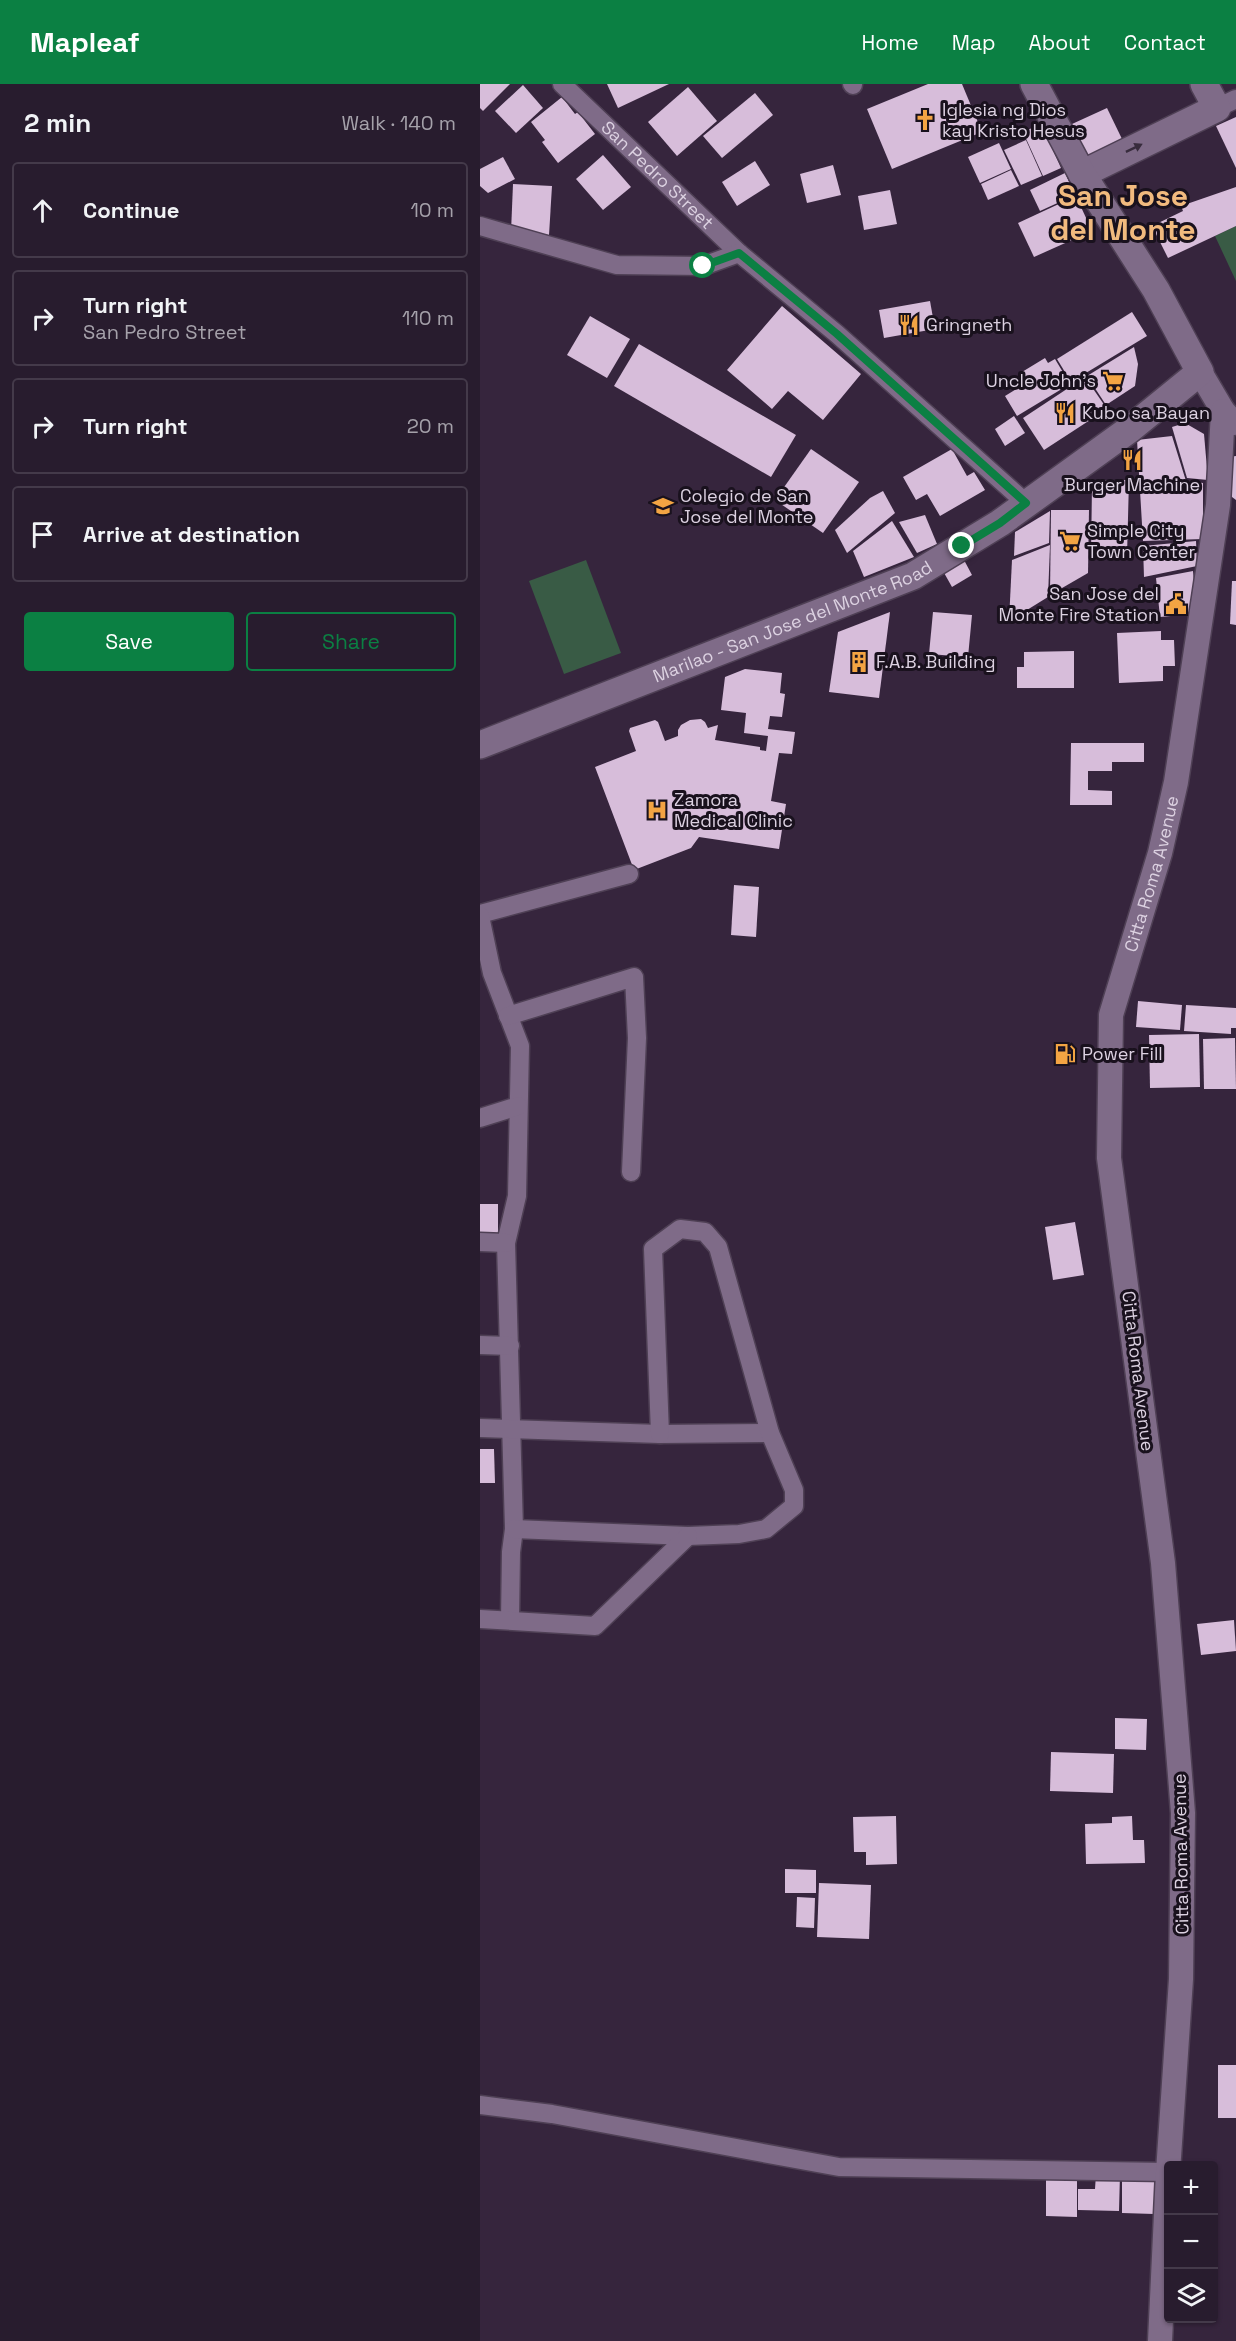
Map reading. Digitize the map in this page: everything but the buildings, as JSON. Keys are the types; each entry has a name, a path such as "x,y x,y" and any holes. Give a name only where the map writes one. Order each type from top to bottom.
{"main road":[{"path":"1034,84 1082,174 1156,290 1200,372"},
{"path":"1082,174 1226,104 1204,84"},
{"name":"Marilao - San Jose del Monte Road","path":"480,745 913,576 1000,523 1130,429 1200,372"}],"street":[{"name":"San Pedro Street","path":"562,84 739,253 837,334 1026,503"},
{"path":"480,226 617,265 703,266 739,253"},
{"path":"1200,372 1229,418"},
{"name":"Citta Roma Avenue","path":"1169,2161 1181,1978 1183,1813 1163,1563 1109,1158 1111,1015 1160,853 1176,782 1229,418"},
{"path":"510,1620 511,1552 514,1529 506,1243 517,1196 520,1046 508,1016 486,976 480,915 629,874"},
{"path":"508,1016 634,977 637,1038 631,1173"},
{"path":"480,1118 518,1106"},
{"path":"514,1529 687,1536 739,1534 766,1529 794,1506 794,1490 770,1433 718,1247 705,1232 680,1229 653,1249 660,1434"},
{"path":"480,1242 506,1243"},
{"path":"480,1345 510,1346"},
{"path":"480,1428 660,1434 770,1433"},
{"path":"480,1619 595,1626 687,1536"},
{"path":"480,2105 552,2114 838,2167 1164,2172"},
{"name":"Citta Roma Avenue","path":"1160,2341 1166,2215"}],"green space":[{"path":"1236,226 1236,281 1215,236"},
{"path":"586,560 621,653 564,674 529,581"}],"place":[{"name":"Iglesia ng Dios kay Kristo Hesus","path":"925,120"},
{"name":"Gringneth","path":"909,325"},
{"name":"Uncle John's","path":"1113,381"},
{"name":"Kubo sa Bayan","path":"1065,413"},
{"name":"Burger Machine","path":"1132,460"},
{"name":"Colegio de San Jose del Monte","path":"663,506"},
{"name":"Simple City Town Center","path":"1070,541"},
{"name":"San Jose del Monte Fire Station","path":"1176,604"},
{"name":"F.A.B. Building","path":"859,662"},
{"name":"Zamora Medical Clinic","path":"657,810"},
{"name":"Power Fill","path":"1065,1054"}],"district":[{"name":"San Jose del Monte","path":"1123,213"}],"route":[{"path":"703,266 739,253 837,334 1026,503 1000,523 962,546"}]}
